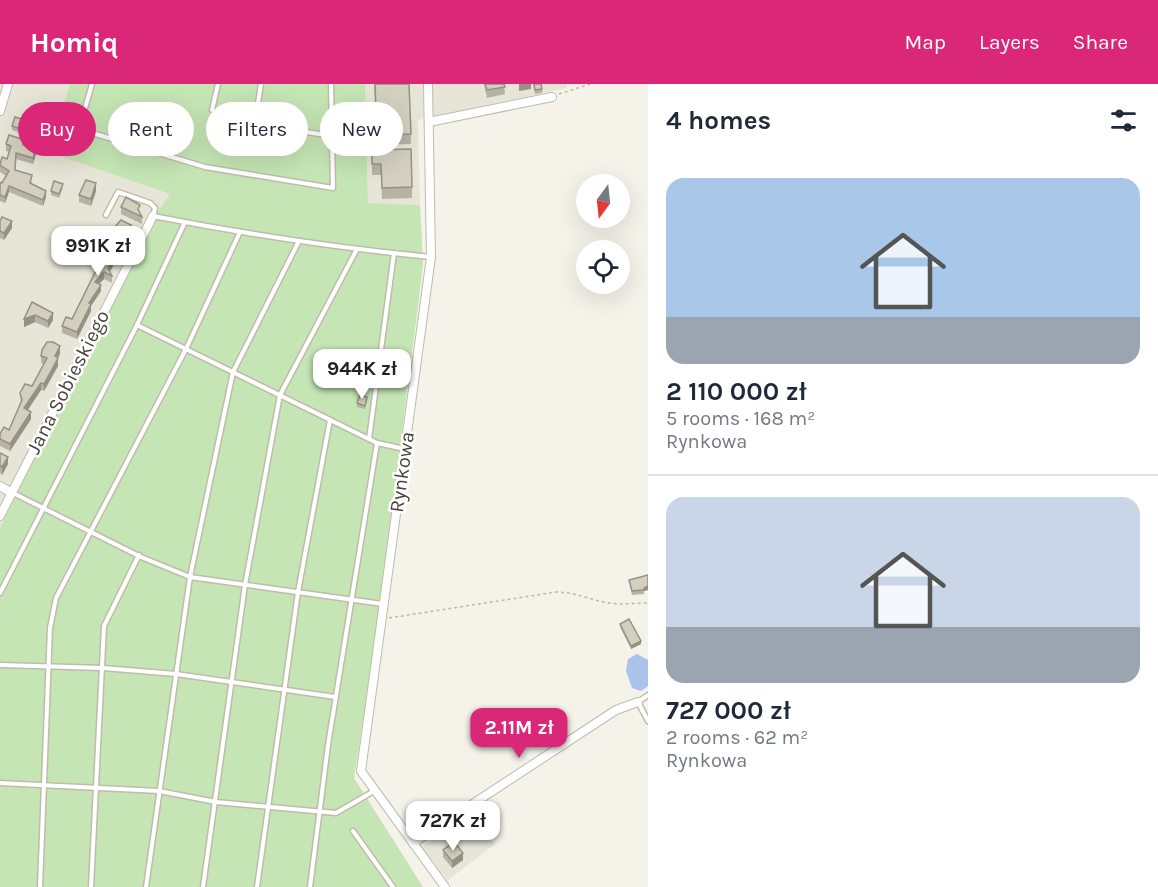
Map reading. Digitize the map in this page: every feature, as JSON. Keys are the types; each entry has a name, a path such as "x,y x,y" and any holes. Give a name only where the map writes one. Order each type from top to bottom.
{"street":[{"path":"0,111 8,84"},
{"name":"Rynkowa","path":"428,84 431,257 362,771 374,791 445,887"},
{"path":"429,122 552,97"},
{"name":"Jana Sobieskiego","path":"0,516 153,216"},
{"path":"0,486 12,493"},
{"path":"413,843 616,711 639,702"}],"lane":[{"path":"92,84 79,129 205,167 333,188 332,156"},
{"path":"214,102 218,84"},
{"path":"258,102 261,84"},
{"path":"331,84 331,102"},
{"path":"106,215 118,192 150,203 155,208 153,216 299,241 431,257"},
{"path":"0,593 136,325 185,222"},
{"path":"40,887 50,628 56,598 186,349 240,232"},
{"path":"146,887 190,577 233,372 299,241"},
{"path":"202,887 216,802 244,585 280,395 357,249"},
{"path":"369,439 394,253"},
{"path":"136,325 377,443 406,449"},
{"path":"256,887 298,592 330,419"},
{"path":"310,887 335,697 377,443"},
{"path":"12,493 139,555 190,577 384,604"},
{"path":"92,887 104,626 139,555"},
{"path":"0,665 103,668 176,674 285,692 335,697"},
{"path":"648,695 639,702 648,721"},
{"path":"0,783 159,790 216,802 336,813 374,791"},
{"path":"353,831 393,887"}],"path":[{"path":"552,97 590,84"},
{"path":"382,617 392,619 556,592 573,592 590,599 613,604 648,603"}],"shaded area":[{"path":"0,84 70,84 64,102 18,102 18,156 60,156 171,194 0,531"},
{"path":"365,84 567,84 567,88 418,120 420,205 368,204 367,156 403,156 403,102 365,102"},
{"path":"473,814 495,844 448,880 422,847"}],"green space":[{"path":"70,84 365,84 365,102 320,102 320,156 367,156 368,203 420,205 423,263 372,663 354,778 423,887 0,887 0,528 144,232 170,194 60,156 96,156 96,102 64,102"}],"water":[{"path":"637,654 648,660 648,686 641,691 632,688 626,671 628,659"}],"building":[{"path":"375,84 409,84 411,134 403,134 403,102 376,102"},
{"path":"485,84 504,84 505,87 487,90"},
{"path":"534,84 541,84 542,89 535,90"},
{"path":"15,117 18,118 18,128 12,126"},
{"path":"9,135 18,138 15,170 32,175 30,183 46,191 43,200 9,186 5,197 0,195 0,182 2,183 9,171 0,165 2,157 7,159 11,146 6,144"},
{"path":"403,149 411,149 412,187 382,188 381,164 372,164 372,156 403,156"},
{"path":"86,180 96,183 91,199 79,195"},
{"path":"54,181 63,184 59,194 51,191"},
{"path":"126,197 140,205 138,209 142,217 121,207"},
{"path":"2,217 12,221 4,233 0,231"},
{"path":"121,220 131,225 108,268 112,276 104,272 95,282 101,285 89,303 91,304 77,332 62,326 66,317 72,319 111,240 117,237 114,228"},
{"path":"32,302 53,313 48,321 35,315 24,319"},
{"path":"47,342 60,346 55,356 58,358 44,384 41,383 24,408 31,412 10,444 0,439 0,434 4,427 9,430 22,400 20,393 25,384 32,386 47,358 41,356"},
{"path":"360,395 367,397 365,406 357,403"},
{"path":"0,453 8,457 2,467 0,466"},
{"path":"648,575 648,586 644,590 632,591 629,580"},
{"path":"629,619 641,641 631,646 620,624"},
{"path":"454,842 463,853 452,861 443,850"}]}
